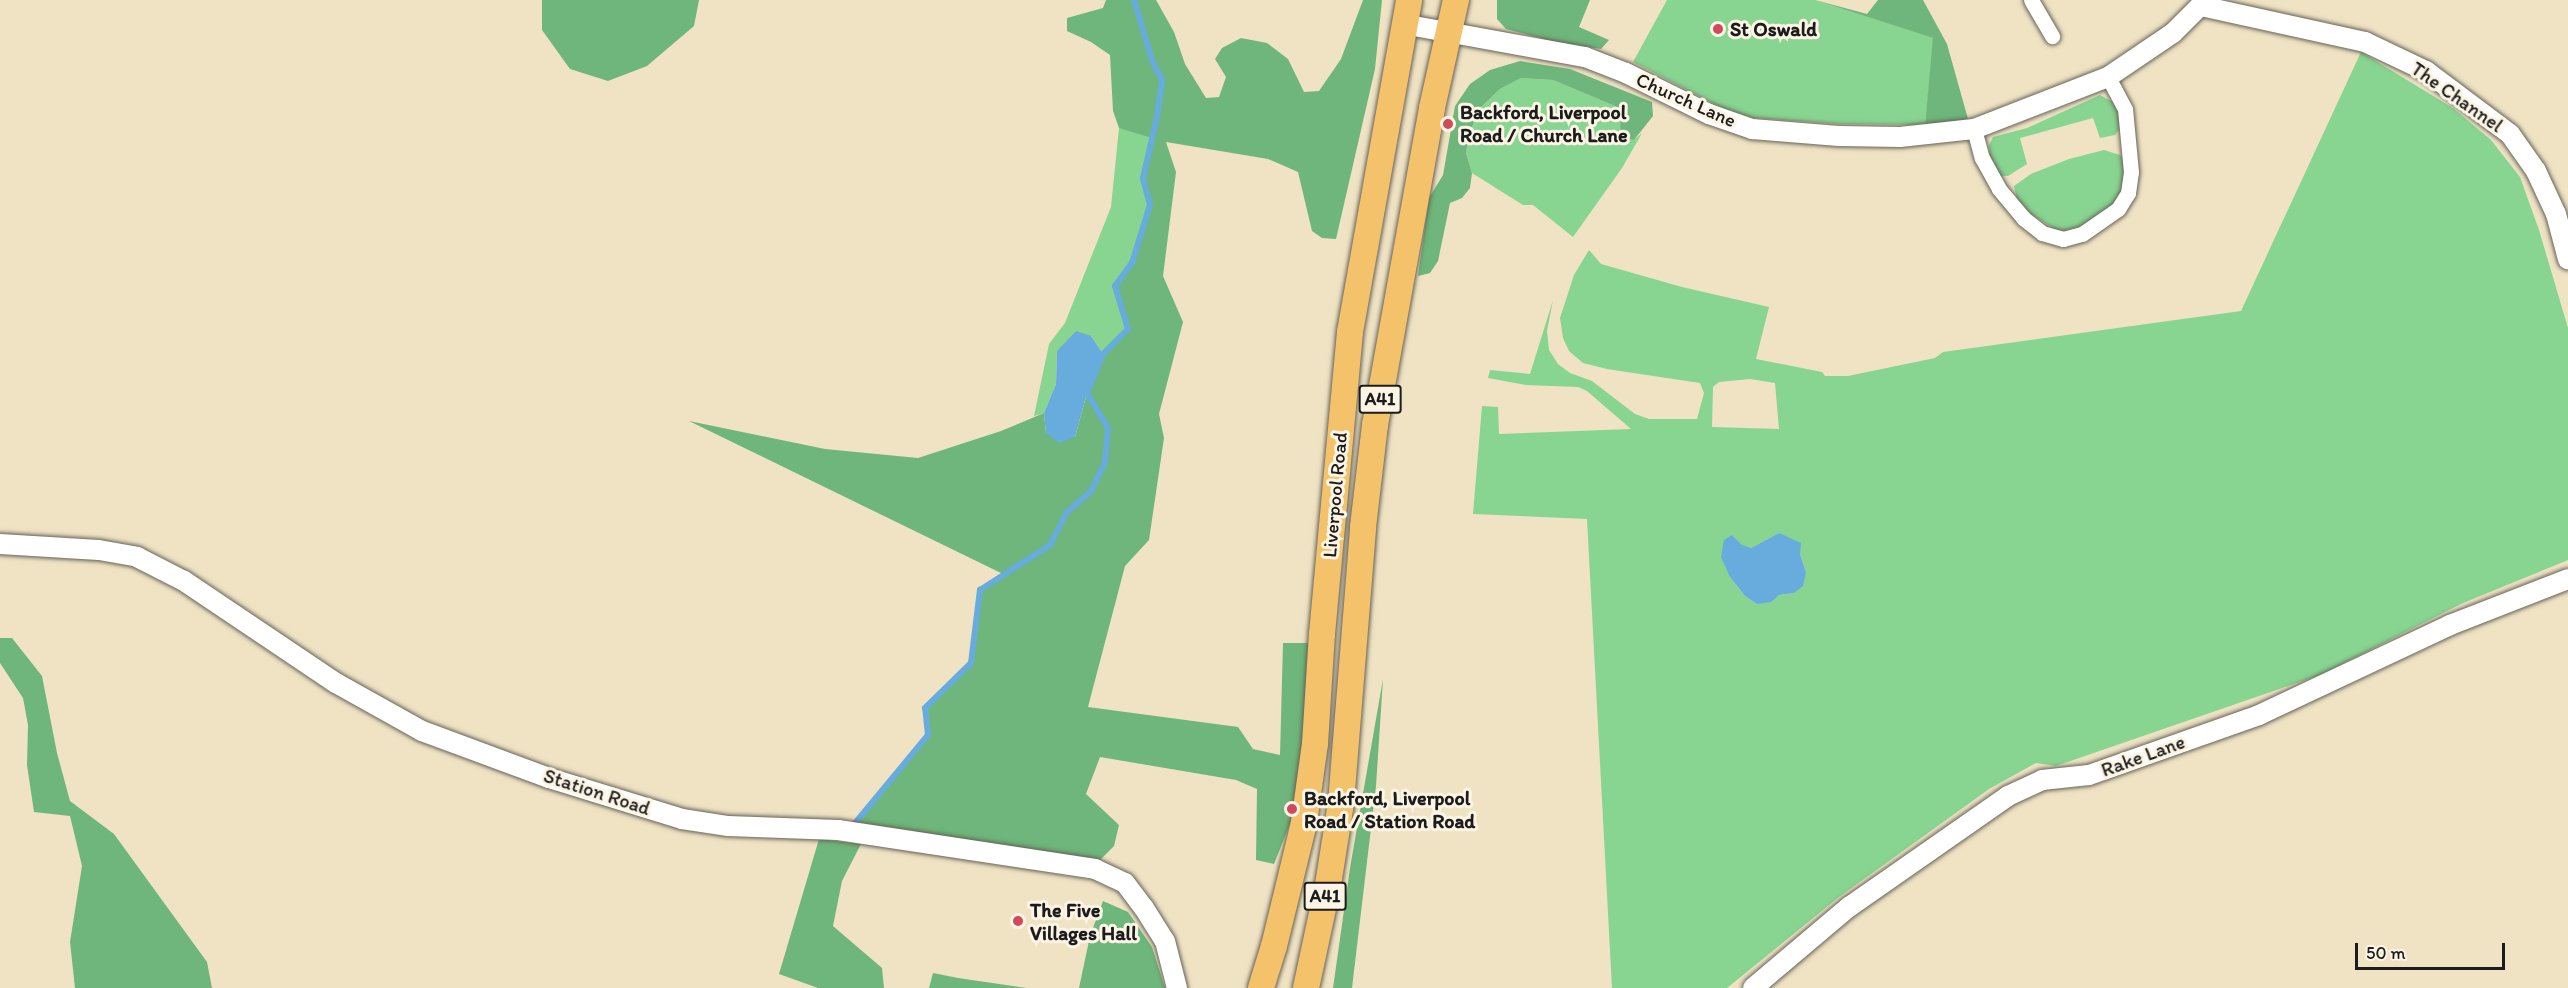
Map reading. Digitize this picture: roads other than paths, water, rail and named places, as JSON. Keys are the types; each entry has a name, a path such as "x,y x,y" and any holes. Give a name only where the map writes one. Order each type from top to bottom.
{"highway":[{"name":"Liverpool Road","path":"1306,988 1328,885 1341,803 1363,527 1375,425 1413,209 1456,0"},
{"name":"Liverpool Road","path":"1261,988 1274,946 1301,834 1312,766 1350,332 1406,12"}],"street":[{"path":"2031,0 2052,36"},
{"name":"Church Lane","path":"1406,12 1448,33 1585,57 1626,73 1709,114 1752,129 1839,136 1900,137 1974,129 2108,77 2173,33 2203,3"},
{"name":"The Channel","path":"2203,3 2365,42 2426,71 2510,134 2536,171 2556,214 2568,259"},
{"path":"1974,129 1982,158 1999,189 2023,218 2042,233 2052,236 2062,238 2082,234 2118,209 2128,193 2131,172 2125,109 2108,77"},
{"name":"Station Road","path":"0,544 99,550 137,557 184,581 336,683 422,731 549,778 682,819 728,826 838,830 1095,868 1125,884 1144,908 1166,942 1177,988"},
{"name":"Rake Lane","path":"1753,988 1849,907 2008,796 2042,780 2089,775 2259,714 2450,625 2568,579"}],"water":[{"path":"1076,331 1091,336 1103,354 1087,393 1075,437 1059,443 1046,433 1044,413 1056,384 1057,351"},
{"path":"1779,533 1801,543 1800,554 1806,572 1803,586 1794,593 1779,595 1771,602 1757,604 1745,596 1730,577 1721,557 1724,540 1732,535 1742,545 1751,548"}],"waterway":[{"path":"856,822 928,735 925,708 971,663 980,590 1050,545 1066,513 1091,491 1105,462 1108,428 1087,393 1103,354 1128,329 1115,286 1132,263 1150,205 1143,178 1157,117 1162,80 1152,60 1134,0"}],"place":[{"name":"St Oswald","path":"1718,29"},
{"name":"Backford, Liverpool Road / Church Lane","path":"1448,124"},
{"name":"Backford, Liverpool Road / Station Road","path":"1292,809"},
{"name":"The Five Villages Hall","path":"1018,921"}]}
